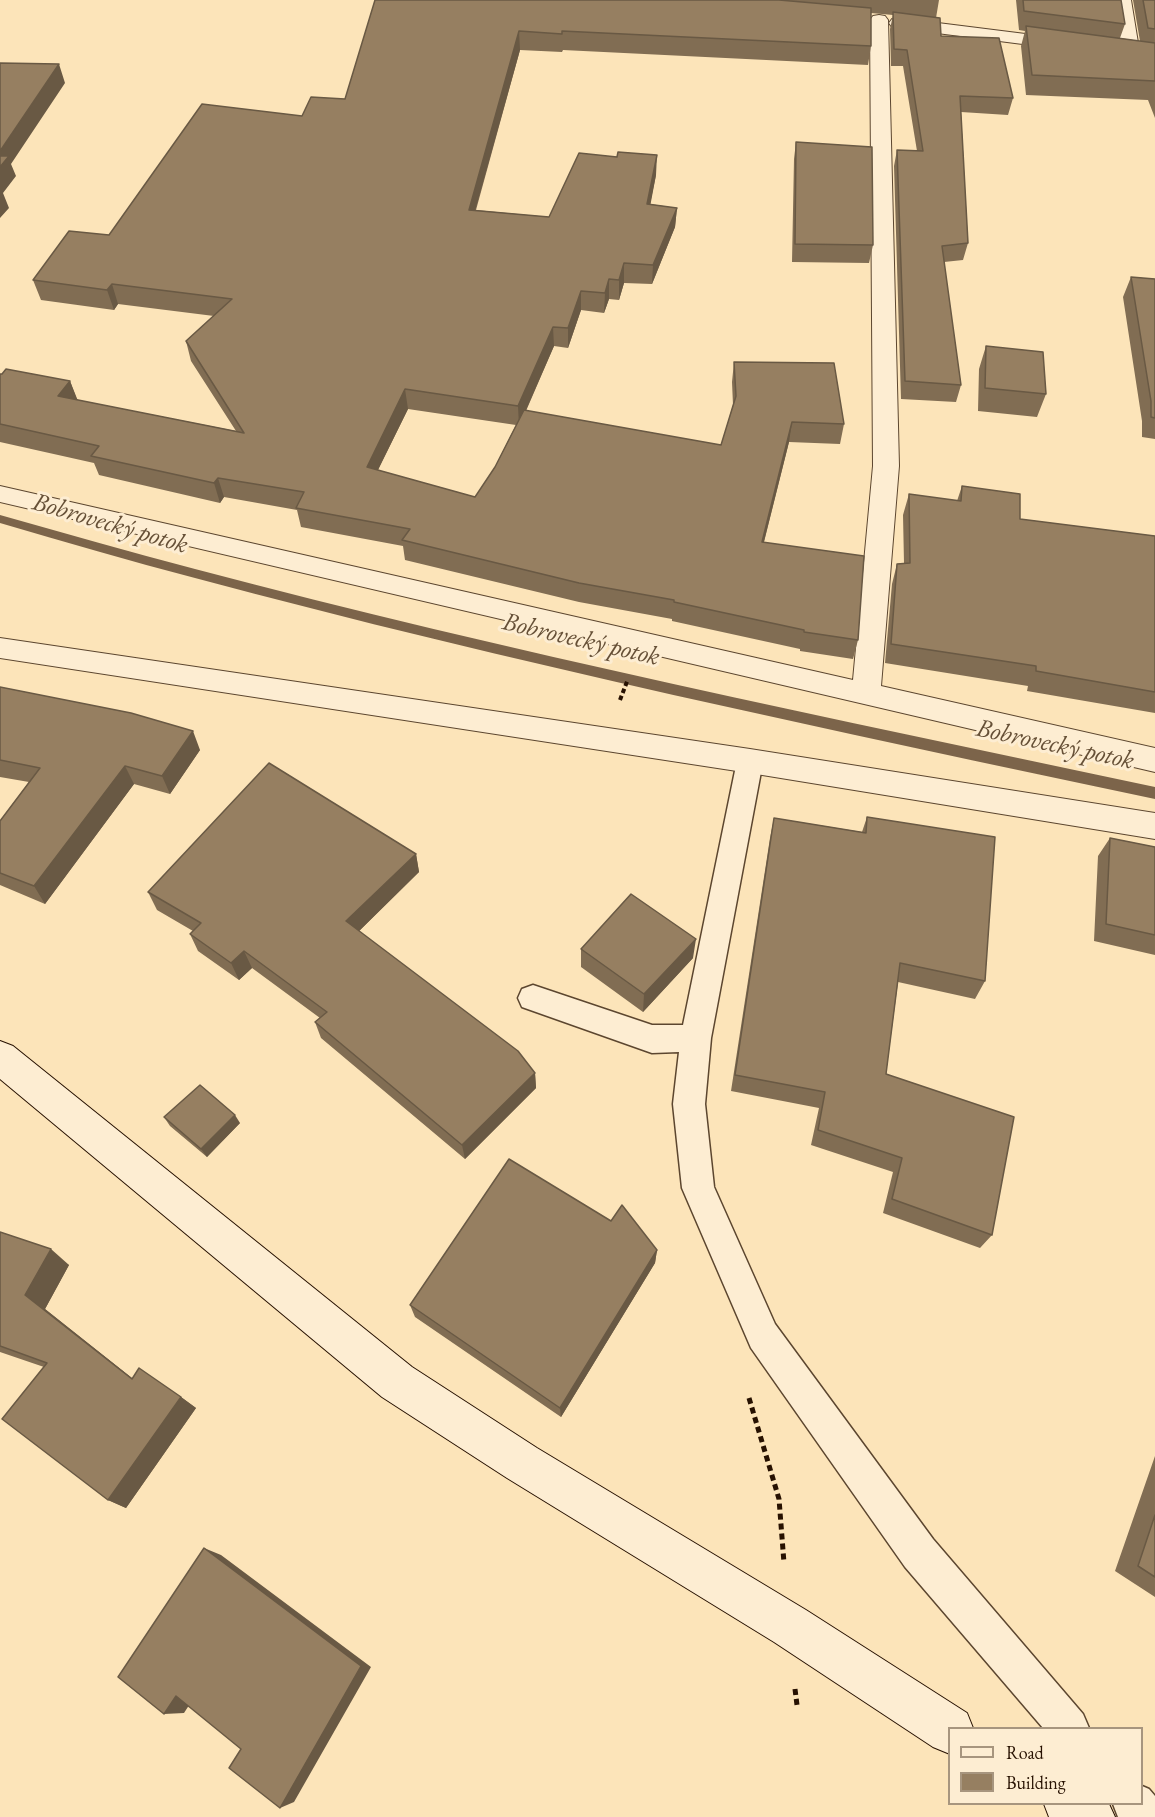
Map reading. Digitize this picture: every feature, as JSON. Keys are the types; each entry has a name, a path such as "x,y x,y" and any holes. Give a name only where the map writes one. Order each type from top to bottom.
{"street":[{"path":"1123,0 1131,54"},
{"path":"866,693 886,466 868,19 1155,56"},
{"path":"0,494 1155,760"},
{"path":"0,648 750,761 1155,826"},
{"path":"0,1057 397,1382 522,1463 790,1626 948,1729"},
{"path":"1071,1805 1090,1817"}],"lane":[{"path":"750,761 696,1038 689,1104 698,1188 763,1336 919,1553 1068,1727"},
{"path":"533,998 652,1039 696,1038"},
{"path":"1136,1805 1145,1817"}],"path":[{"path":"779,1499 783,1559"},
{"path":"795,1686 797,1705"}],"building":[{"path":"375,0 779,0 871,8 871,46 562,31 562,34 519,31 469,210 549,217 579,153 617,157 618,152 657,155 647,204 677,208 653,265 624,263 619,280 609,279 605,293 581,291 568,328 553,327 518,406 405,389 367,467 475,497 495,467 524,410 721,445 736,396 734,362 834,363 844,424 792,422 762,542 864,556 858,640 804,632 804,630 674,602 674,600 579,583 402,540 410,529 296,508 304,492 218,478 214,483 91,456 99,446 0,424 0,374 6,369 70,381 58,396 244,433 186,341 232,299 112,284 107,290 33,280 69,231 109,235 202,104 302,116 311,97 345,99"},
{"path":"1023,0 1121,0 1125,24 1024,11"},
{"path":"1143,0 1155,0 1155,29 1148,28"},
{"path":"893,12 940,18 941,36 999,38 1013,98 960,96 968,243 942,246 961,385 905,381 897,150 923,151 907,50 894,49"},
{"path":"1026,26 1155,43 1155,81 1032,75"},
{"path":"0,63 59,64 0,151"},
{"path":"796,142 872,147 873,245 795,244"},
{"path":"0,156 9,156 0,167"},
{"path":"1131,277 1155,279 1155,418 1151,417 1151,401"},
{"path":"986,346 1043,352 1046,394 985,388"},
{"path":"962,486 1020,494 1020,519 1155,536 1155,692 1036,671 1036,666 891,644 897,564 910,563 909,494 961,501"},
{"path":"0,687 131,713 193,731 162,776 125,766 34,886 0,873 0,821 40,768 0,760"},
{"path":"269,763 416,854 346,921 518,1051 535,1073 462,1145 315,1022 327,1012 244,951 231,963 190,934 201,923 148,892"},
{"path":"867,817 995,837 985,981 900,963 886,1074 1014,1117 992,1235 892,1199 902,1158 818,1130 825,1092 735,1075 774,818 866,833"},
{"path":"1110,838 1155,847 1155,935 1106,924"},
{"path":"631,894 696,939 644,994 581,949"},
{"path":"200,1085 235,1115 201,1149 164,1117"},
{"path":"509,1159 611,1221 622,1205 657,1250 560,1408 410,1305"},
{"path":"0,1232 51,1249 25,1295 132,1379 139,1368 181,1397 108,1500 2,1419 47,1363 0,1346"},
{"path":"1155,1515 1155,1577 1138,1566"},
{"path":"204,1548 361,1666 280,1808 229,1768 241,1749 176,1696 164,1714 118,1677"}],"waterway":[{"name":"Bobrovecký potok","path":"0,519 196,574 523,654 853,729 1155,793"}]}
